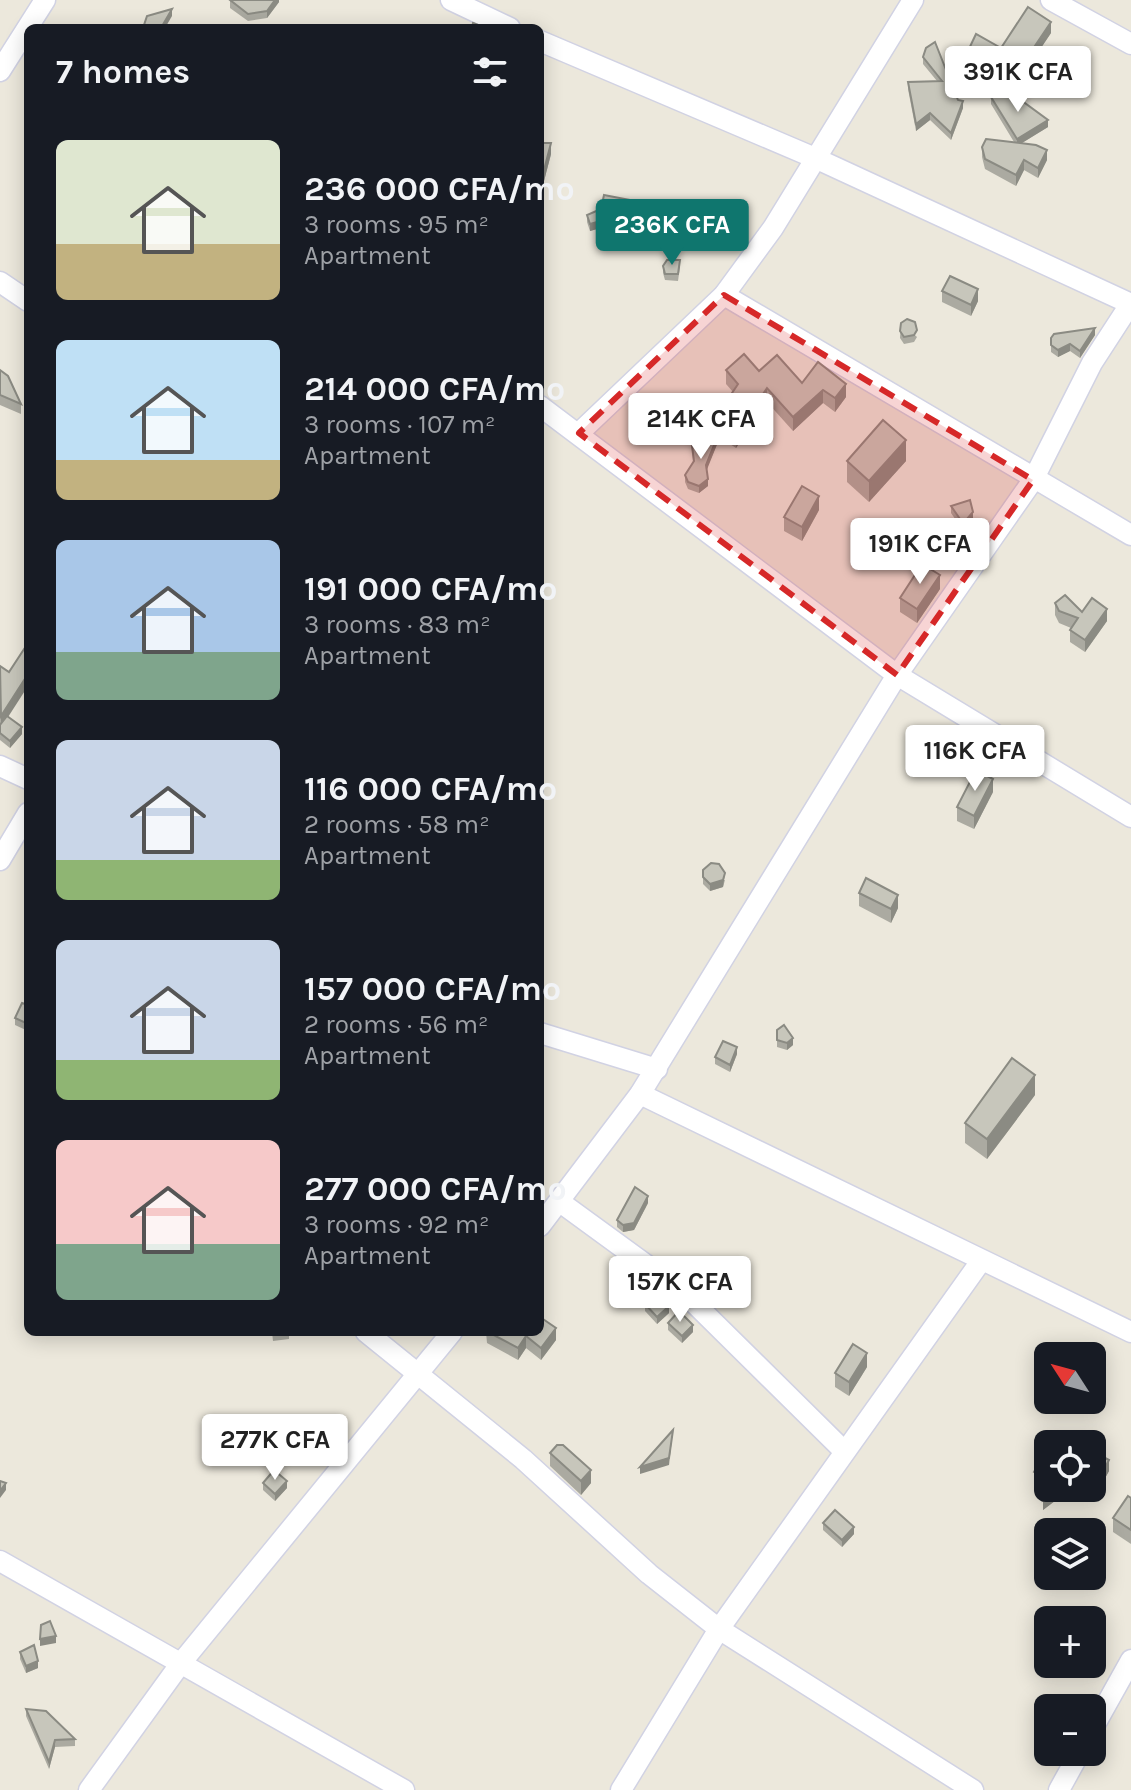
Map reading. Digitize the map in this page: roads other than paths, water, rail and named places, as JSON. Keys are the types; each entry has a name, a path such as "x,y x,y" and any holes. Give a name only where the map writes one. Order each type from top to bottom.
{"street":[{"path":"33,24 45,0"},
{"path":"451,0 502,24"},
{"path":"579,433 724,295 773,228 913,0"},
{"path":"1051,0 1131,44"},
{"path":"0,71 24,43"},
{"path":"544,43 815,158 1131,304 1092,363 1033,480 897,675 657,1069 544,1221"},
{"path":"0,282 24,298"},
{"path":"724,295 908,401 1033,480 1131,535"},
{"path":"544,409 897,675 1131,817"},
{"path":"0,766 24,777"},
{"path":"0,860 24,820"},
{"path":"544,1034 657,1069"},
{"path":"640,1094 1131,1332"},
{"path":"560,1202 682,1291 844,1451"},
{"path":"621,1790 719,1629 981,1261"},
{"path":"371,1336 523,1459 649,1574 719,1629 973,1790"},
{"path":"89,1790 181,1663 449,1336"},
{"path":"0,1561 404,1790"},
{"path":"1106,1705 1131,1660"},
{"path":"1059,1790 1072,1766"}]}
